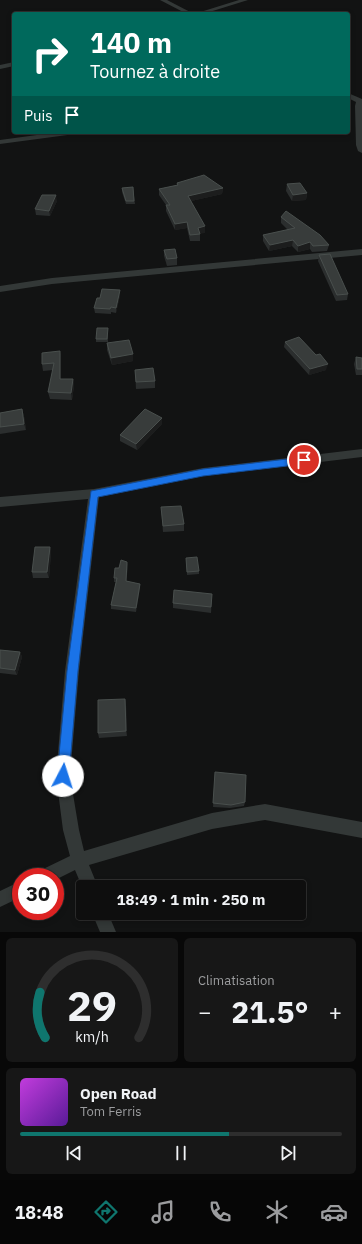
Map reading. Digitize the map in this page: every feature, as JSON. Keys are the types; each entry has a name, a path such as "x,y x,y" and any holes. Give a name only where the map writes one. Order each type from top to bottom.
{"street":[{"path":"163,0 187,12"},
{"path":"205,12 245,0"},
{"path":"0,67 12,64"},
{"path":"350,96 361,102"},
{"path":"350,105 361,102"},
{"path":"361,102 360,145 362,151"},
{"path":"0,142 60,134"},
{"path":"0,289 52,281 362,252"},
{"path":"0,502 94,494 203,472 362,453"},
{"path":"87,880 79,860 71,830 63,776 72,671 94,494"},
{"path":"63,868 79,860 212,821 265,812 362,830"},
{"path":"0,899 12,893"},
{"path":"103,920 108,932"}],"building":[{"path":"204,175 223,188 188,196 205,226 198,228 200,234 190,235 187,222 175,224 166,205 170,205 159,189 178,185 177,183"},
{"path":"300,183 307,193 293,195 287,184"},
{"path":"133,187 134,201 126,201 122,188"},
{"path":"42,195 56,195 49,211 35,209"},
{"path":"286,211 320,235 329,245 313,246 310,242 298,246 293,240 270,245 263,235 295,228 281,217"},
{"path":"175,249 177,258 167,259 164,250"},
{"path":"330,254 348,294 337,295 319,255"},
{"path":"102,289 120,290 116,308 94,308 97,298 100,298"},
{"path":"97,328 108,328 107,339 96,339"},
{"path":"299,337 316,355 320,354 328,364 310,369 285,342"},
{"path":"129,340 133,354 111,358 107,343"},
{"path":"60,351 60,379 73,379 71,393 48,392 54,363 42,364 42,353"},
{"path":"356,357 362,358 362,369 357,369"},
{"path":"153,368 155,381 136,382 135,370"},
{"path":"22,409 24,424 0,427 0,413"},
{"path":"145,409 162,418 136,444 120,435"},
{"path":"181,506 184,524 163,526 161,507"},
{"path":"35,547 50,547 47,572 32,572"},
{"path":"197,557 199,571 187,572 186,558"},
{"path":"121,560 127,562 126,581 140,584 136,608 111,605 117,578 114,578 115,568 119,568"},
{"path":"174,590 212,594 211,607 173,603"},
{"path":"0,650 20,652 15,670 0,668"},
{"path":"125,699 126,731 98,733 98,700"},
{"path":"215,772 246,775 245,802 231,805 213,803"}],"route":[{"path":"63,776 72,671 94,494 203,472 304,460"}]}
